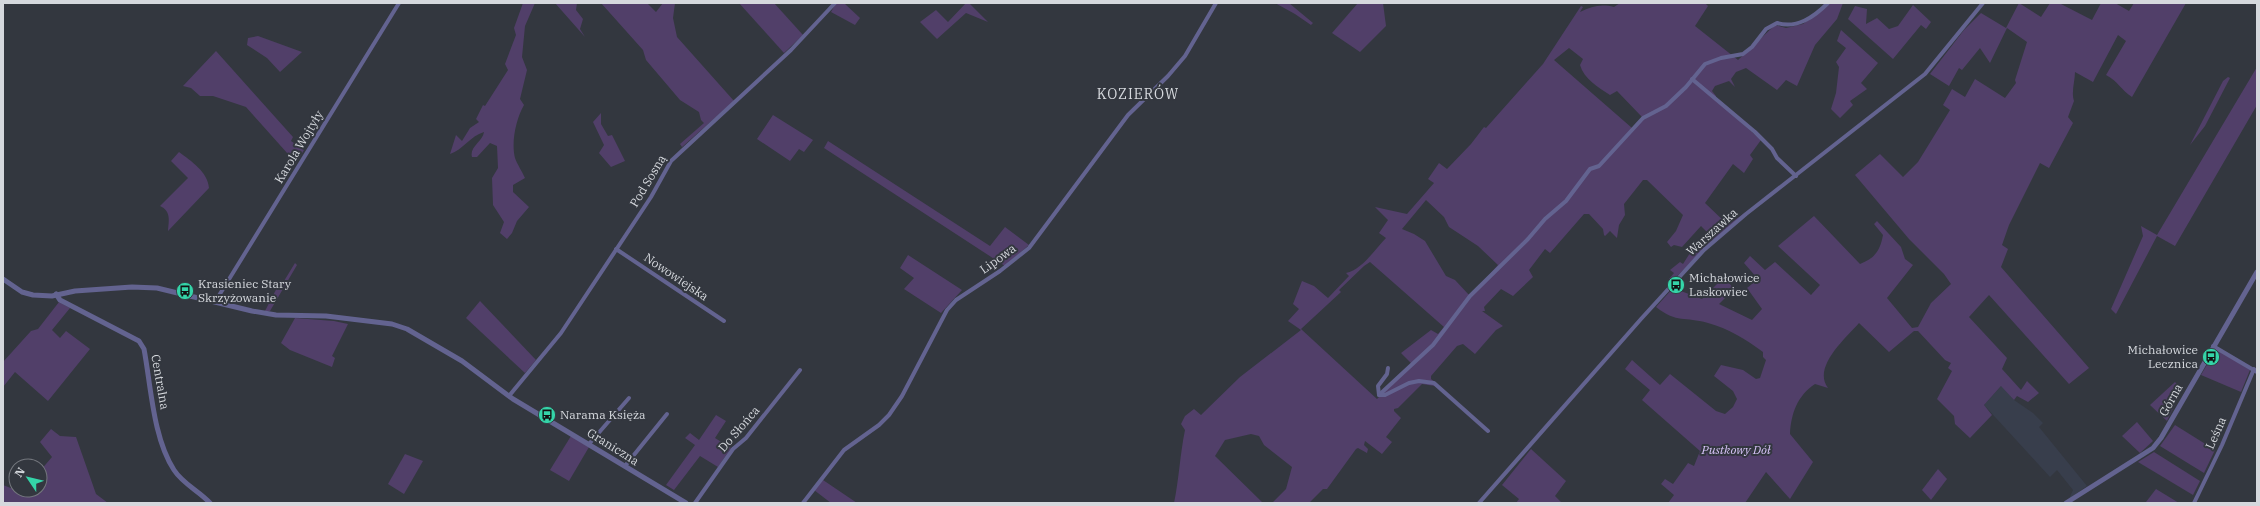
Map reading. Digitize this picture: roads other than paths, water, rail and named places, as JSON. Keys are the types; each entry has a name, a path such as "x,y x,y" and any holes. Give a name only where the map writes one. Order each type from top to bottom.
{"street":[{"name":"Karola Wojtyły","path":"215,302 399,3"},
{"name":"Pod Sosną","path":"509,396 561,333 651,197 671,160 791,50 835,3"},
{"name":"Lipowa","path":"803,503 844,450 879,425 889,415 902,396 947,310 956,300 1000,271 1029,248 1128,115 1168,76 1184,56 1216,3"},
{"path":"1380,395 1433,345 1470,296 1528,239 1545,219 1566,201 1590,170 1599,166 1643,118 1666,106 1705,64 1743,54 1752,47 1766,29 1777,23 1786,26 1802,23 1828,3"},
{"name":"Warszawka","path":"1479,503 1698,257 1746,214 1925,74 1983,3"},
{"path":"1692,79 1754,132 1774,152 1777,158 1796,176"},
{"name":"Nowowiejska","path":"616,249 724,321"},
{"name":"Górna","path":"2066,503 2153,448 2161,438 2257,272"},
{"path":"3,279 22,292 52,296 56,294"},
{"name":"Graniczna","path":"56,294 113,288 157,288 276,315 326,316 392,324 407,329 462,361 509,396 686,503"},
{"name":"Centralna","path":"56,294 60,300 139,341 144,349 157,426 163,447 174,470 210,503"},
{"path":"2214,346 2255,371"},
{"path":"1380,395 1378,386 1387,374 1388,368"},
{"name":"Do Słońca","path":"695,503 733,449 746,438 800,370"},
{"name":"Leśna","path":"2194,503 2255,371"},
{"path":"1380,395 1385,396 1409,382 1419,380 1434,383 1488,431"},
{"path":"588,444 629,398"},
{"path":"625,466 667,414"}],"place":[{"name":"Michałowice Laskowiec","path":"1676,285"},
{"name":"Krasieniec Stary Skrzyżowanie","path":"185,291"},
{"name":"Michałowice Lecznica","path":"2211,357"},
{"name":"Narama Księża","path":"547,415"}],"district":[{"name":"KOZIERÓW","path":"1138,94"}],"park label":[{"name":"Pustkowy Dół","path":"1736,450"}]}
